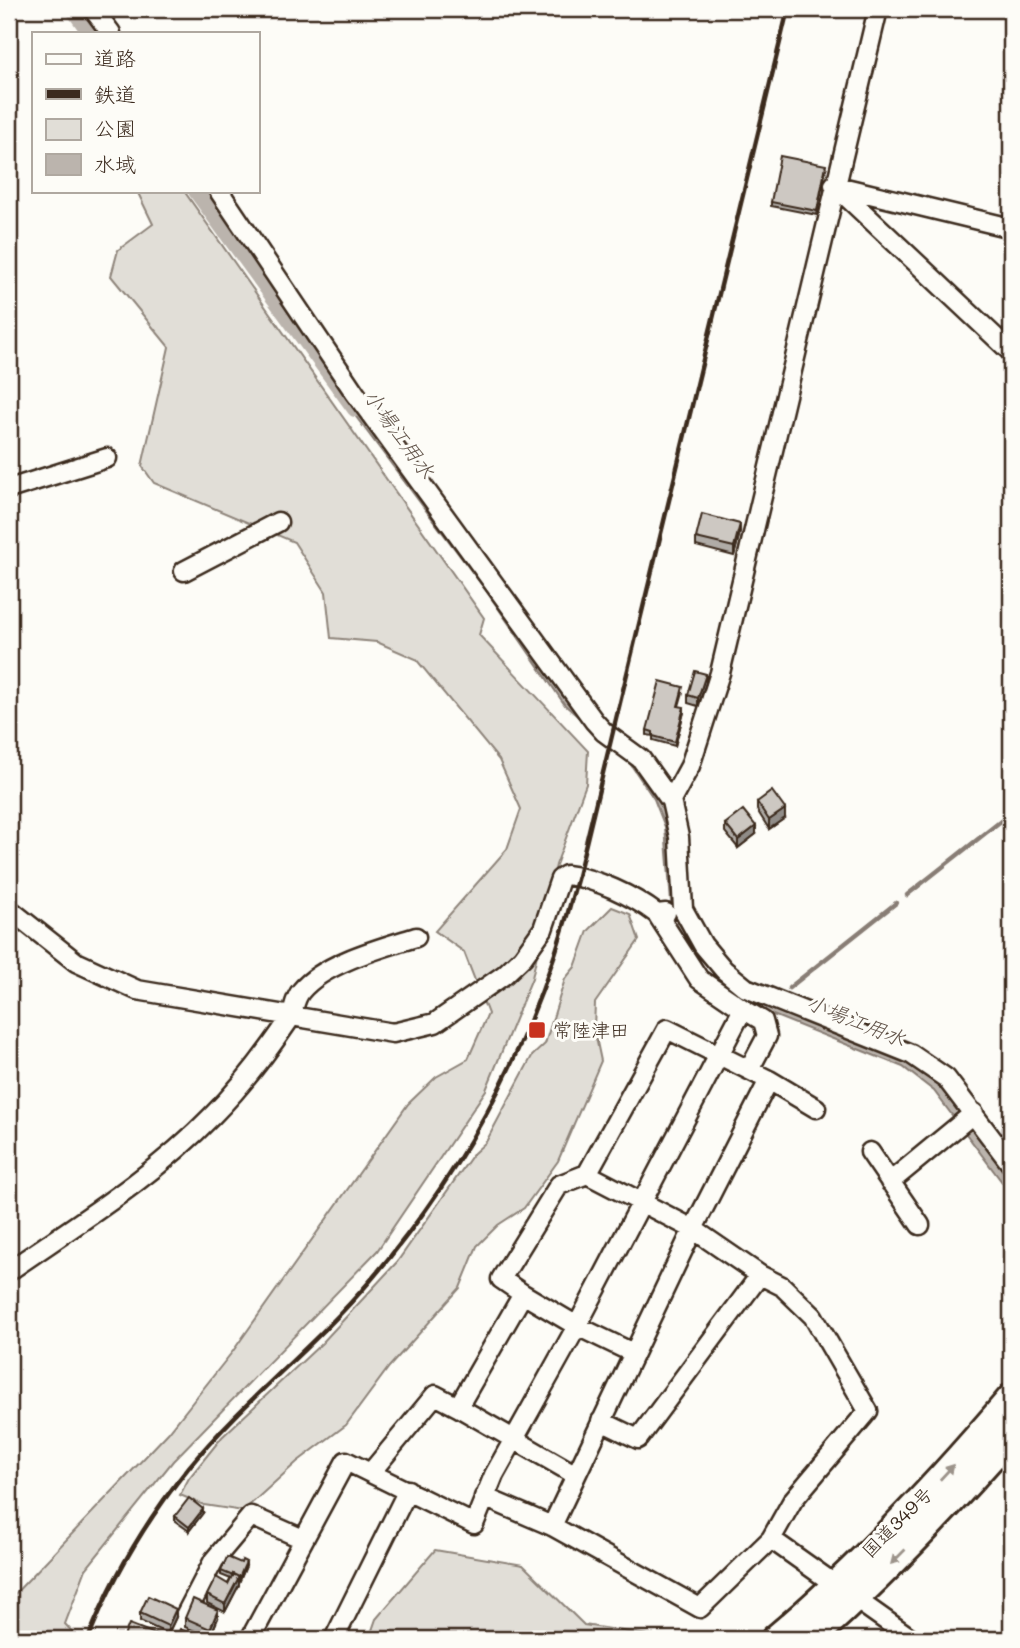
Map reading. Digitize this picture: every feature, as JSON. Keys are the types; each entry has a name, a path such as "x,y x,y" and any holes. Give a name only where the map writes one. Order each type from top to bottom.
{"highway":[{"name":"国道349号","path":"775,1639 834,1585 936,1483 1011,1398"},
{"name":"国道349号","path":"811,1639 856,1600 960,1494 1011,1435"}],"street":[{"path":"93,9 110,32"},
{"path":"671,801 690,766 720,673 878,9"},
{"path":"834,185 859,199 1011,352"},
{"path":"220,192 355,393 594,721 604,732 641,759 671,801 679,837 683,909 703,945 746,988 911,1054 946,1078 966,1119 1011,1164"},
{"path":"859,199 1011,228"},
{"path":"9,489 107,458"},
{"path":"184,571 278,522"},
{"path":"9,909 76,962 116,983 154,994 393,1032 435,1023 504,975 523,957 543,929 560,879 566,874 591,881 657,914 699,979 762,1021 767,1036 749,1070"},
{"path":"657,914 683,909"},
{"path":"9,1271 176,1150 240,1086 291,1017 299,993 315,978 367,952 415,937"},
{"path":"250,1639 346,1461 372,1471 474,1524 484,1497 513,1440 577,1326 743,1009"},
{"path":"633,1353 577,1326 501,1279 559,1185 587,1174 667,1029 721,1054 816,1108"},
{"path":"552,1526 693,1229 769,1080"},
{"path":"890,1182 966,1119"},
{"path":"870,1152 920,1225"},
{"path":"484,1497 552,1526 699,1608 771,1539 793,1500 868,1411 813,1317 782,1286 760,1275 693,1229 587,1174"},
{"path":"601,1421 638,1439 760,1275"},
{"path":"458,1407 523,1294"},
{"path":"372,1471 435,1395 576,1475"},
{"path":"334,1639 408,1490"},
{"path":"173,1639 214,1560 251,1516 303,1539"},
{"path":"771,1539 912,1639"}],"green space":[{"path":"137,192 185,192 484,618 479,635 588,751 586,784 556,865 532,978 486,1090 377,1251 173,1461 86,1569 65,1624 79,1639 9,1639 9,1600 168,1433 233,1351 408,1104 436,1077 468,1059 488,1014 464,952 435,931 507,849 521,809 499,760 416,659 377,642 331,638 326,592 294,542 154,483 142,466 169,347 111,276 118,250 153,224"},
{"path":"612,907 630,914 639,940 595,1003 594,1028 601,1061 558,1161 524,1208 498,1225 477,1246 460,1288 389,1367 346,1425 297,1462 243,1511 204,1505 180,1495 189,1478 222,1437 322,1343 397,1262 474,1153 486,1142 532,1056 545,1044 565,979 575,967 588,931"},
{"path":"435,1550 523,1565 584,1625 674,1639 369,1639 376,1619"}],"water":[{"path":"346,389 494,588 636,759 662,796 674,827 679,903 671,902 665,827 654,799 629,762 565,705 487,592 339,394"},
{"path":"741,993 906,1059 942,1085 1011,1177 1011,1194 934,1091 903,1067 738,1001"}],"building":[{"path":"780,156 826,165 817,211 771,202"},
{"path":"702,514 740,524 734,547 696,538"},
{"path":"695,671 706,674 698,698 688,695"},
{"path":"660,681 683,687 678,706 684,707 675,742 653,736 653,732 647,730"},
{"path":"772,791 785,809 769,820 757,802"},
{"path":"743,810 756,826 738,840 725,824"},
{"path":"189,1498 203,1509 189,1527 175,1516"},
{"path":"227,1557 241,1563 242,1560 246,1562 239,1578 221,1571"},
{"path":"233,1574 239,1577 225,1604 207,1595 216,1577 228,1584"},
{"path":"148,1596 176,1609 168,1626 140,1613"},
{"path":"193,1599 218,1610 210,1629 185,1618"},
{"path":"129,1624 158,1635 156,1639 123,1639"},
{"path":"180,1629 204,1639 176,1639"}],"waterway":[{"name":"小場江用水","path":"73,9 89,32"},
{"name":"小場江用水","path":"197,192 355,409"},
{"path":"907,895 1011,813"},
{"path":"789,988 896,903"},
{"name":"小場江用水","path":"675,918 686,948"}],"railway":[{"path":"88,1639 132,1549 189,1467 210,1442 348,1305 407,1235 471,1140 522,1040 562,933 578,876 788,9"}],"place":[{"name":"常陸津田","path":"537,1030"}]}
